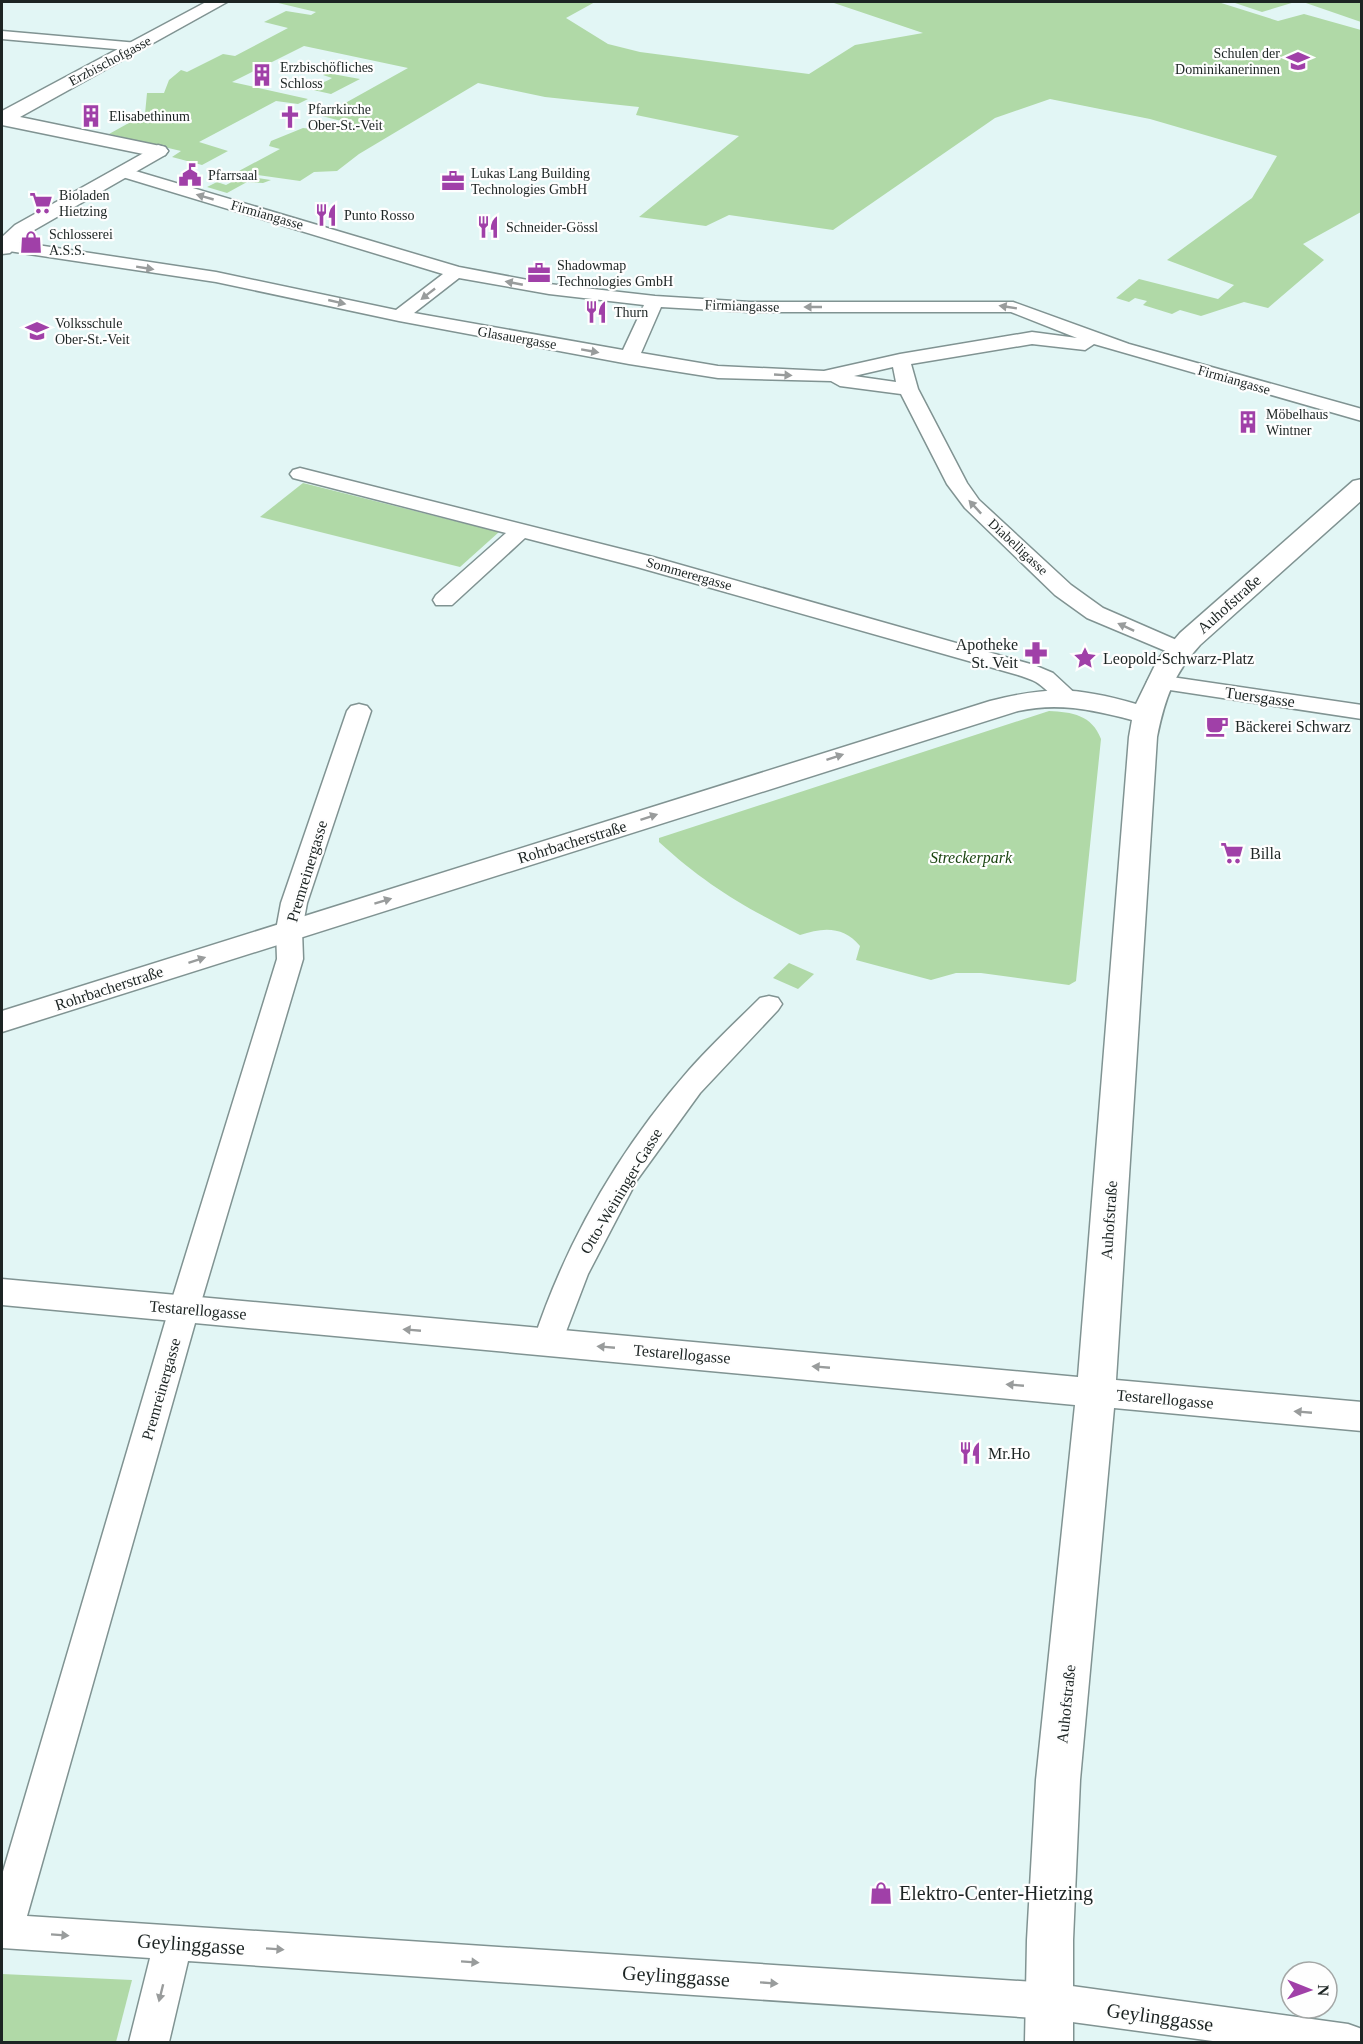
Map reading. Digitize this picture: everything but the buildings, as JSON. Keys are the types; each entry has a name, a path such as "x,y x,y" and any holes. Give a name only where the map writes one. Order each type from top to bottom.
{"street":[{"name":"Erzbischofgasse","path":"2,119 218,2"},
{"path":"2,35 138,47"},
{"path":"2,119 158,151 22,229 2,246"},
{"name":"Firmiangasse","path":"122,172 456,272 549,289 655,302 750,307 1012,307 1122,348 1362,416"},
{"name":"Glasauergasse","path":"2,246 196,276 216,277 399,316 718,372 824,377 900,360 1032,338 1122,348"},
{"path":"399,316 456,272"},
{"path":"628,358 655,302"},
{"path":"1032,338 1047,331 1048,319"},
{"name":"Diabelligasse","path":"900,360 908,389 957,484 972,504 1063,590 1095,613 1180,650"},
{"path":"824,377 908,389"},
{"name":"Sommerergasse","path":"300,474 645,562 1026,670 1045,678 1069,698"},
{"name":"Auhofstraße","path":"1049,2043 1058,1780 1096,1393 1143,737 1147,715 1158,682 1180,650 1362,486"},
{"path":"444,600 520,531"},
{"name":"Tuersgasse","path":"1158,682 1362,712"},
{"name":"Rohrbacherstraße","path":"2,1022 940,725 1036,700 1069,698 1147,715"},
{"name":"Premreinergasse","path":"3,1931 184,1309 290,959 289,930 294,903 359,711"},
{"name":"Otto-Weininger-Gasse","path":"548,1342 559,1301 597,1225 643,1148 690,1086 769,1004"},
{"name":"Testarellogasse","path":"2,1292 1362,1418"},
{"name":"Geylinggasse","path":"3,1931 1050,2001 1348,2043"},
{"path":"148,2043 173,1942"}],"green space":[{"path":"274,2 595,2 566,18 608,44 640,52 809,74 855,45 923,33 831,2 1218,2 1278,21 1304,14 1361,30 1361,212 1303,244 1324,260 1268,308 1244,302 1201,316 1180,310 1172,314 1143,305 1147,301 1135,298 1129,302 1116,298 1139,279 1218,299 1234,285 1167,260 1252,198 1277,156 1150,119 1050,99 995,118 833,230 729,215 706,226 639,217 739,136 636,115 639,107 545,97 478,83 359,154 337,171 314,172 300,181 237,172 280,149 269,146 271,141 303,128 329,131 345,122 322,116 408,68 304,46 232,82 308,99 298,104 276,101 199,142 228,151 202,165 172,157 181,151 109,134 145,114 147,93 164,93 169,80 181,70 187,72 223,54 235,56 288,28 264,22 286,11 311,15 316,12"},
{"path":"1232,2 1295,2 1262,12"},
{"path":"1303,2 1361,2 1361,22"},
{"path":"327,73 360,79 331,94 300,87 332,78 323,75"},
{"path":"243,176 271,180 263,183 247,182 227,193 207,187 217,182 226,185"},
{"path":"303,483 499,532 460,567 260,517"},
{"name":"Streckerpark","path":"1049,711 1080,716 1092,725 1101,739 1076,981 1069,985 981,973 956,973 931,980 856,960 860,946 854,939 833,930 800,935 726,894 693,871 659,842 659,838"},
{"path":"789,963 814,974 798,989 773,978"},
{"path":"2,1974 132,1980 116,2042 2,2042"}],"place":[{"name":"Schulen der Dominikanerinnen","path":"1298,61"},
{"name":"Erzbischöfliches Schloss","path":"262,75"},
{"name":"Elisabethinum","path":"91,116"},
{"name":"Pfarrkirche Ober-St.-Veit","path":"290,117"},
{"name":"Pfarrsaal","path":"190,175"},
{"name":"Lukas Lang Building Technologies GmbH","path":"453,181"},
{"name":"Bioladen Hietzing","path":"41,203"},
{"name":"Punto Rosso","path":"326,215"},
{"name":"Schneider-Gössl","path":"488,227"},
{"name":"Schlosserei A.S.S.","path":"31,242"},
{"name":"Shadowmap Technologies GmbH","path":"539,273"},
{"name":"Thurn","path":"596,312"},
{"name":"Volksschule Ober-St.-Veit","path":"37,331"},
{"name":"Möbelhaus Wintner","path":"1248,422"},
{"name":"Apotheke St. Veit","path":"1036,653"},
{"name":"Leopold-Schwarz-Platz","path":"1085,658"},
{"name":"Bäckerei Schwarz","path":"1217,726"},
{"name":"Billa","path":"1232,853"},
{"name":"Mr.Ho","path":"970,1453"},
{"name":"Elektro-Center-Hietzing","path":"881,1893"}]}
